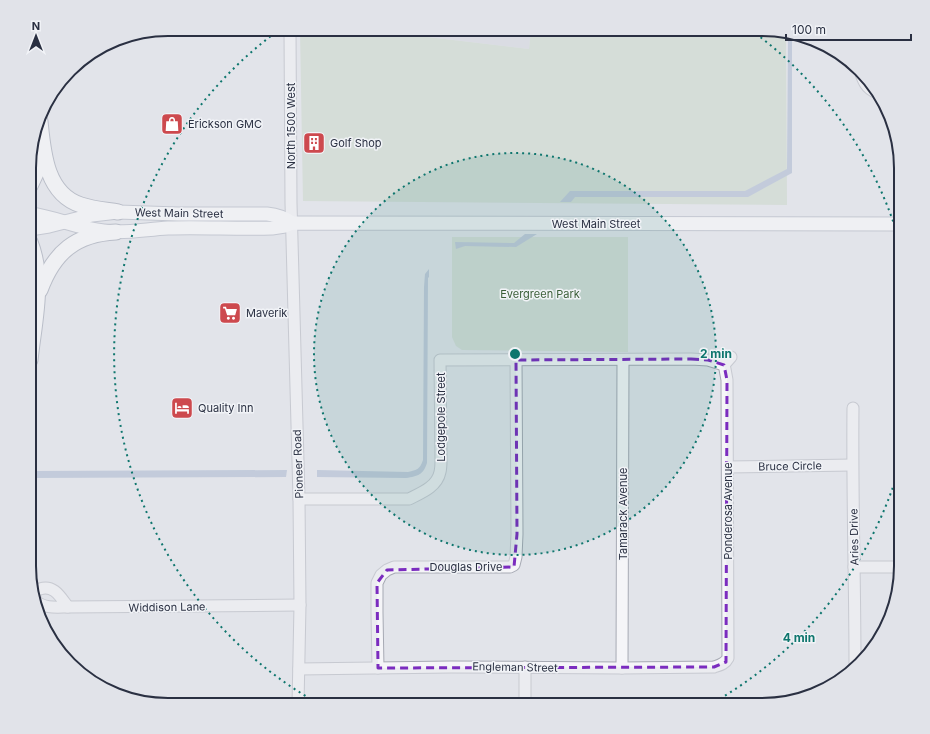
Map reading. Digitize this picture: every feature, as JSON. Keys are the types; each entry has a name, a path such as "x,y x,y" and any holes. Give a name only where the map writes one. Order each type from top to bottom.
{"highway":[{"path":"41,133 43,149 48,169 55,185 63,194 81,206 118,212"},
{"path":"36,174 39,164 42,138"},
{"path":"37,301 43,280 48,271 60,254 68,247 87,237 106,232 116,232"},
{"path":"36,266 38,277 36,309"}],"main road":[{"name":"West Main Street","path":"36,228 92,215 118,212 272,214 283,217 292,223"},
{"name":"West Main Street","path":"36,215 87,229 106,232 173,228 272,228 285,226 292,223 894,224"}],"street":[{"name":"North 1500 West","path":"290,36 292,223"},
{"name":"Pioneer Road","path":"292,223 299,499 300,605 298,698"},
{"path":"724,366 731,357"},
{"name":"Lodgepole Street","path":"299,499 409,499 433,485 440,473 441,459 440,360 708,360 724,366"},
{"name":"Douglas Drive","path":"378,668 377,583 381,575 387,570 394,567 510,567 514,565 517,534 516,360"},
{"name":"Tamarack Avenue","path":"622,668 623,360"},
{"name":"Ponderosa Avenue","path":"724,366 727,380 728,658"},
{"name":"Aries Drive","path":"853,408 852,465 854,660"},
{"name":"Bruce Circle","path":"728,467 852,465"},
{"path":"854,567 894,567"},
{"path":"39,589 51,588 55,590 68,607"},
{"name":"Widdison Lane","path":"42,605 68,607 300,605"},
{"name":"Engleman Street","path":"299,669 451,667 714,667 726,662 728,658"},
{"path":"524,667 525,698"}],"highlighted area":[{"path":"691,359 708,360 724,365 727,380 726,662 714,667 378,668 377,583 387,570 514,567 517,534 516,360"}],"shaded area":[{"path":"419,36 530,36 529,49"}],"green space":[{"path":"300,36 419,36 529,49 530,36 770,36 786,39 787,205 303,201"},
{"name":"Evergreen Park","path":"452,237 628,237 628,352 462,350 456,346 452,337"}],"water":[{"path":"788,39 792,40 792,173 748,197 575,197 571,202 560,202 570,191 745,191 787,169"},
{"path":"525,234 537,234 516,247 465,246 456,249 455,242 514,243"},
{"path":"429,269 427,463 424,470 420,474 406,478 317,477 317,470 408,472 416,470 421,465 423,460 424,287 425,274"},
{"path":"287,470 286,477 36,478 36,471"}],"place":[{"name":"Erickson GMC","path":"172,124"},
{"name":"Golf Shop","path":"314,143"},
{"name":"Maverik","path":"230,313"},
{"name":"Quality Inn","path":"182,408"}]}
